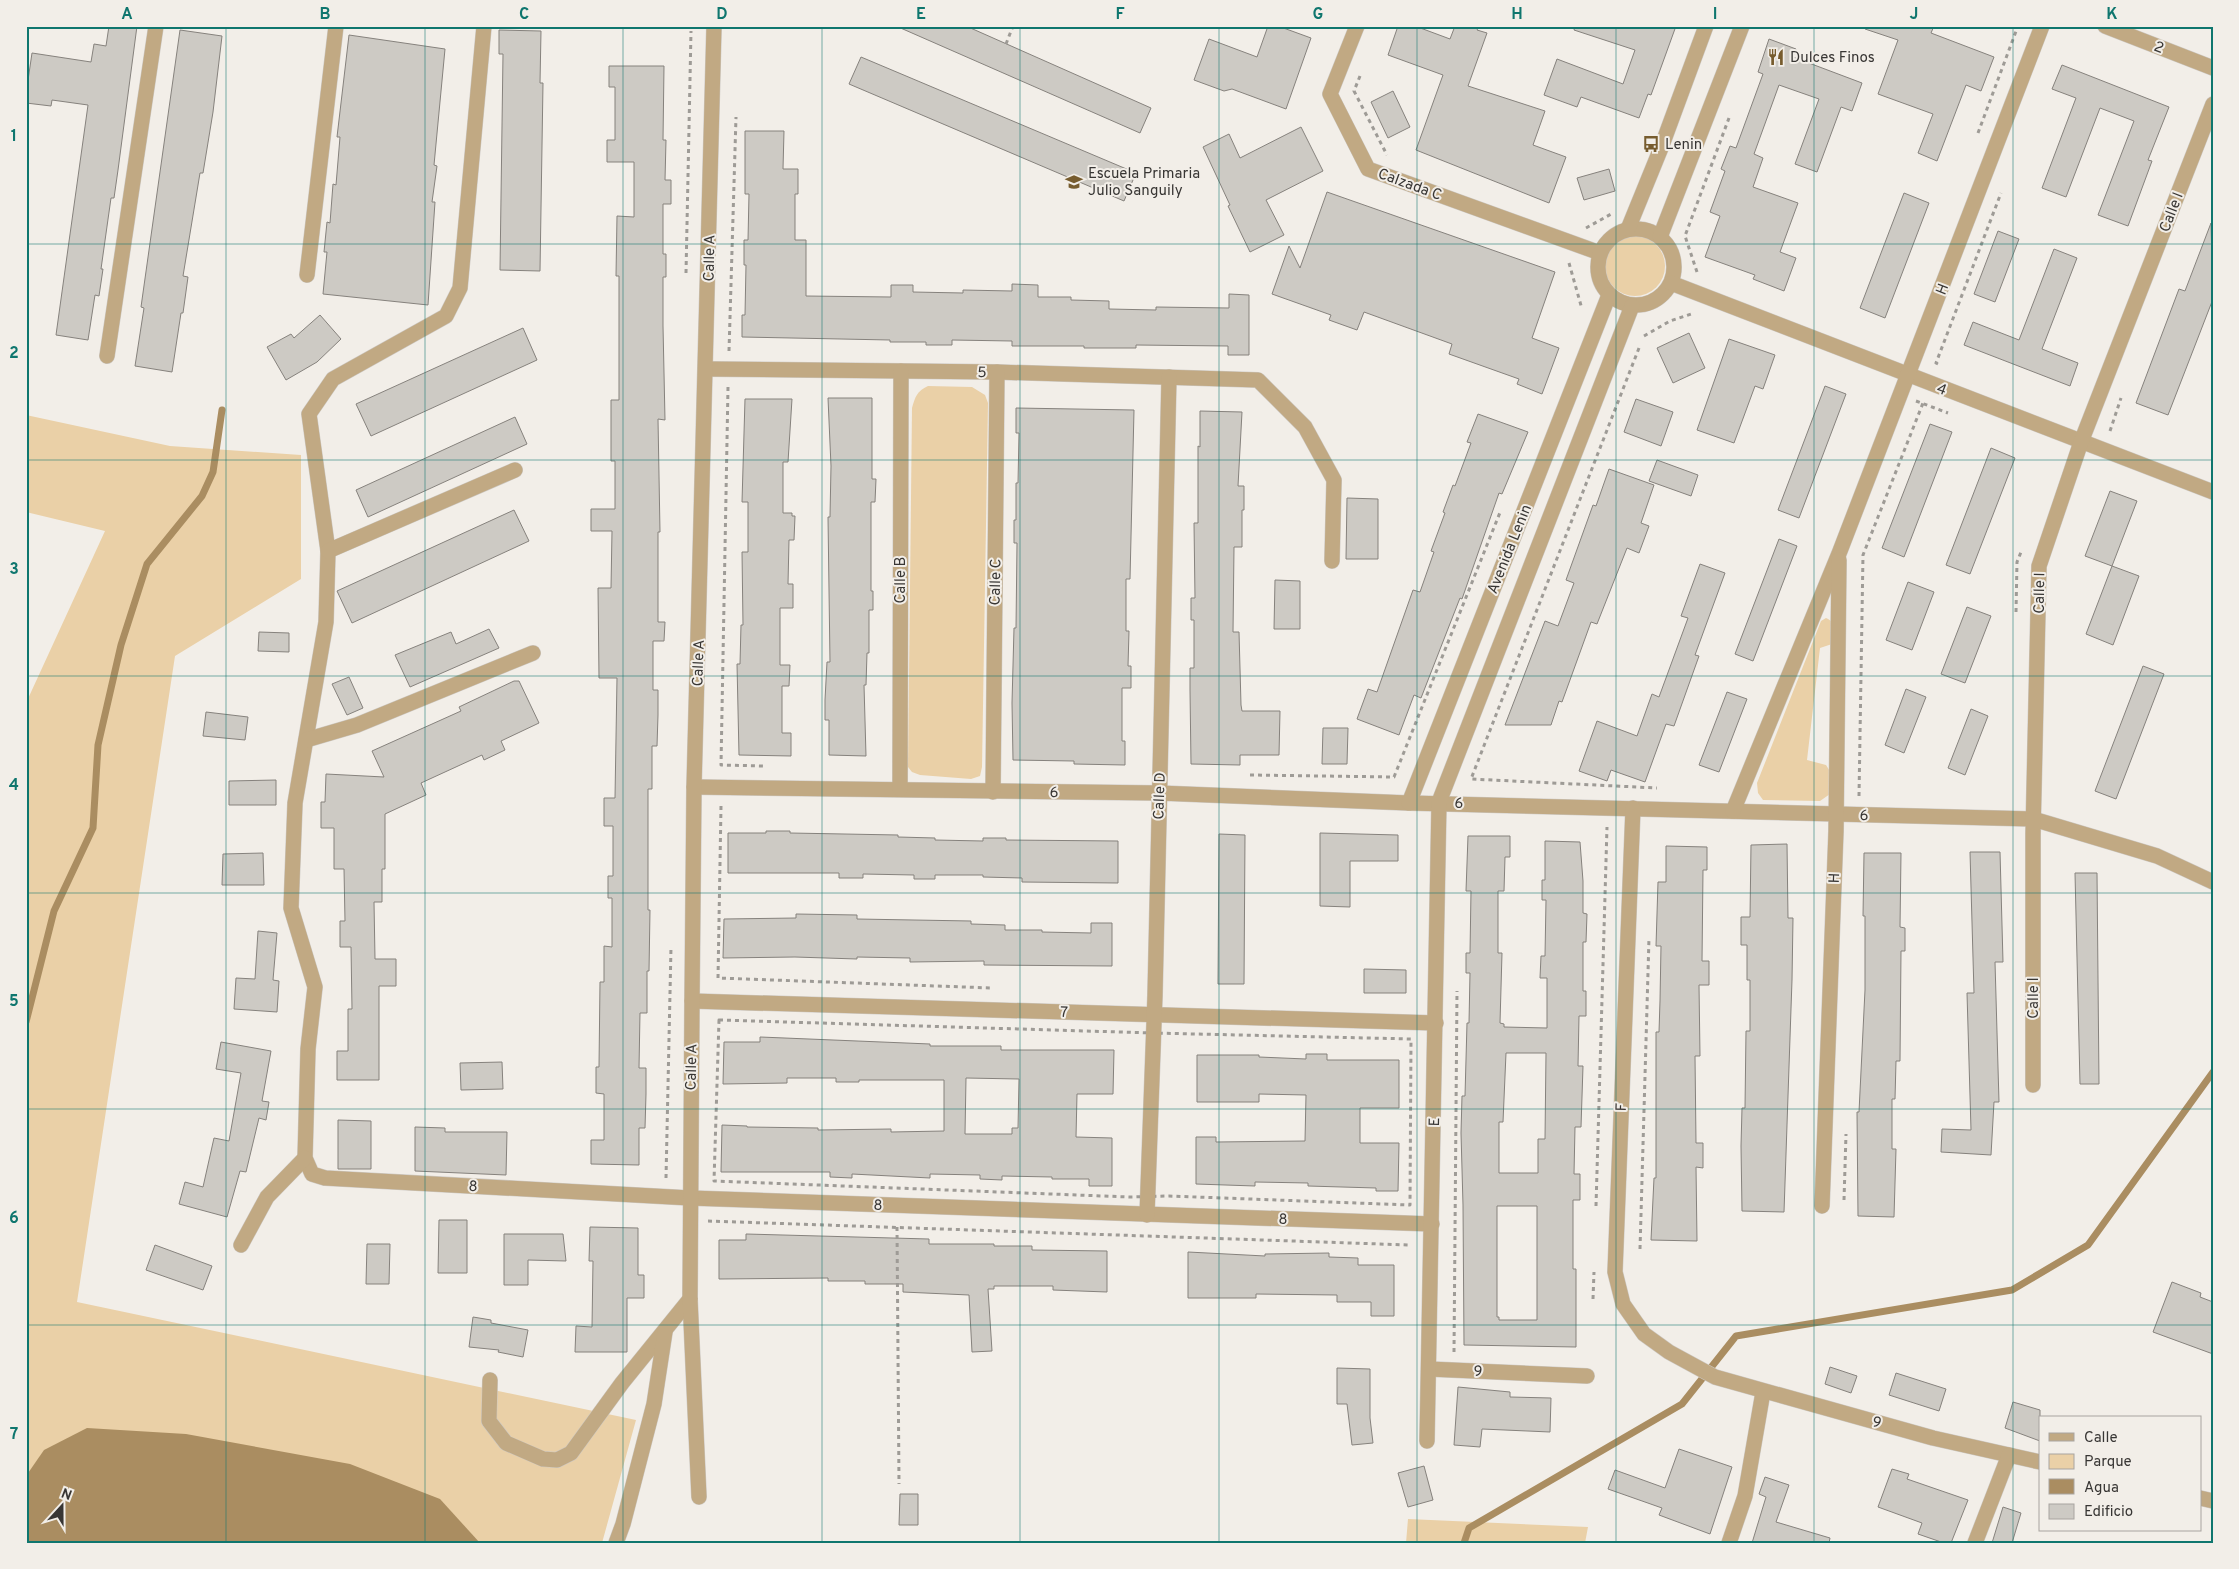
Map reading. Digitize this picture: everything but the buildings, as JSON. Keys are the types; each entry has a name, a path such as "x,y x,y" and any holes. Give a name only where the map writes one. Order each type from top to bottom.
{"street":[{"path":"107,356 156,26"},
{"path":"307,275 336,26"},
{"path":"241,1245 268,1197 305,1158 308,1049 315,987 291,908 295,803 326,622 328,551 310,414 333,379 446,316 460,288 484,26"},
{"name":"Calle A","path":"699,1497 690,1299 694,787 714,26"},
{"name":"Calzada C","path":"1357,26 1330,94 1368,169 1600,253"},
{"path":"1628,230 1661,148 1706,26"},
{"path":"1660,237 1742,26"},
{"name":"H","path":"1734,811 1840,551 2042,26"},
{"name":"2","path":"2105,26 2213,68"},
{"name":"Calle I","path":"2034,1085 2034,819 2039,566 2081,442 2213,104"},
{"path":"1639,229 1660,237 1668,246 1673,258 1674,271 1671,283 1655,301 1644,305 1632,306 1620,302 1609,295 1602,286 1598,276 1597,264 1606,242 1616,234 1628,230 1639,229"},
{"name":"4","path":"1671,283 1908,376 2213,492"},
{"name":"Avenida Lenin","path":"1409,803 1609,295"},
{"name":"Avenida Lenin","path":"1439,802 1632,306"},
{"name":"5","path":"706,369 997,372 1258,380 1305,427 1334,480 1332,561"},
{"name":"Calle B","path":"900,790 901,371"},
{"name":"Calle C","path":"993,792 997,372"},
{"name":"Calle D","path":"1146,1215 1154,1015 1169,377"},
{"path":"328,551 515,470"},
{"name":"H","path":"1822,1206 1836,814 1840,551"},
{"path":"306,740 357,725 534,653"},
{"name":"6","path":"694,787 1159,793 1409,803 1439,802 2034,819 2156,856 2213,882"},
{"name":"E","path":"1427,1441 1439,802"},
{"name":"F","path":"1633,808 1614,1272 1623,1304 1644,1334 1697,1369 1715,1377"},
{"name":"7","path":"692,1001 1436,1023"},
{"name":"8","path":"305,1158 312,1174 325,1178 690,1198 1432,1224"},
{"path":"490,1380 489,1421 506,1443 543,1459 557,1460 571,1453 622,1383 690,1299"},
{"path":"616,1543 623,1524 654,1404 666,1331"},
{"name":"9","path":"1428,1369 1587,1376"},
{"name":"9","path":"1715,1377 1763,1392 1933,1438 2039,1462"},
{"path":"1729,1543 1745,1496 1763,1392"},
{"path":"1975,1543 2009,1455"}],"path":[{"path":"1006,44 1012,26"},
{"path":"1976,137 2018,26"},
{"path":"1362,72 1354,91 1386,155 1395,158"},
{"path":"736,117 721,765 770,767"},
{"path":"1698,276 1686,236 1729,118"},
{"path":"1945,366 1936,363 2004,185"},
{"path":"1583,230 1615,212"},
{"path":"1560,260 1570,264 1582,309 1578,318"},
{"path":"1665,788 1471,779 1644,334 1689,313 1698,316"},
{"path":"2118,434 2109,430 2123,394"},
{"path":"1869,798 1859,797 1863,555 1923,404"},
{"path":"1248,775 1394,777 1504,502"},
{"path":"2016,622 2018,562 2024,544"},
{"path":"730,806 720,806 718,978 996,989"},
{"path":"1598,826 1632,828"},
{"path":"1596,1211 1608,827"},
{"path":"1640,1249 1650,936"},
{"path":"1454,1370 1457,982"},
{"path":"719,1020 1153,1034 1411,1039 1410,1205 714,1180 719,1020"},
{"path":"690,1220 1409,1245"},
{"path":"897,1227 899,1484"},
{"path":"1593,1299 1594,1270"}],"green space":[{"path":"1635,236 1652,241 1660,249 1665,266 1660,283 1652,291 1635,296 1618,291 1610,283 1605,266 1610,249 1618,241"},
{"path":"928,386 972,387 985,395 988,403 982,767 980,776 971,779 920,775 912,772 908,767 912,408 917,395"},
{"path":"26,415 170,446 301,455 301,579 175,656 77,1302 636,1420 602,1543 26,1543 26,703 105,531 26,512"},
{"path":"1826,618 1832,623 1834,633 1832,644 1820,648 1807,760 1826,765 1833,776 1830,794 1820,801 1763,800 1758,793 1757,783 1821,621"},
{"path":"1408,1519 1588,1527 1585,1543 1406,1543"}],"water":[{"path":"87,1428 186,1434 350,1464 440,1499 480,1543 26,1543 26,1476 44,1450"}],"waterway":[{"path":"26,1022 54,911 93,828 98,745 121,645 147,564 202,496 213,472 222,410"},
{"path":"1464,1543 1469,1528 1682,1404 1736,1336 2012,1290 2088,1245 2213,1072"}],"place":[{"name":"Dulces Finos","path":"1776,57"},
{"name":"Lenin","path":"1651,144"},
{"name":"Escuela Primaria Julio Sanguily","path":"1074,182"}]}
